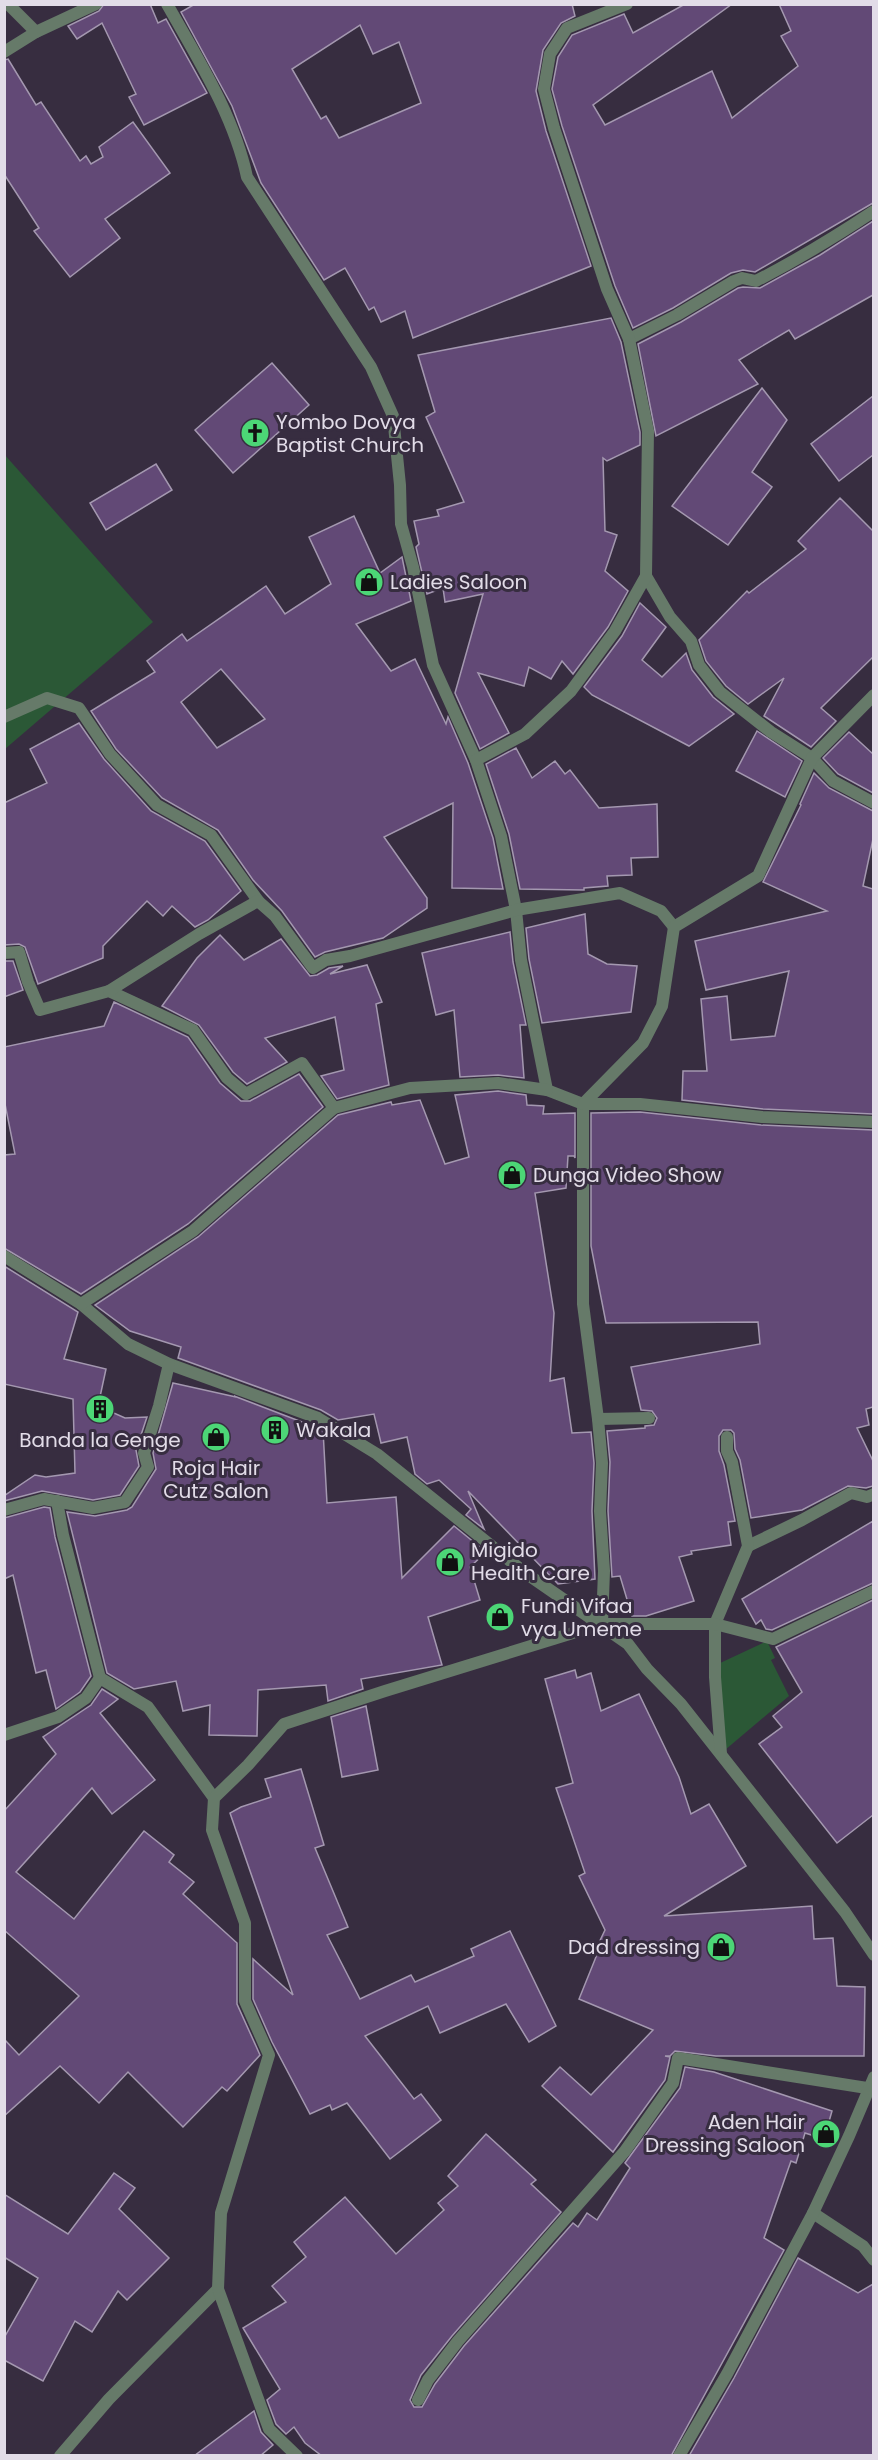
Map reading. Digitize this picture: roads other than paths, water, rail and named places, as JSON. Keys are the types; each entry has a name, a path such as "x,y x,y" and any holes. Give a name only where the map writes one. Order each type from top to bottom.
{"street":[{"path":"9,4 36,32"},
{"path":"4,52 36,32 96,4"},
{"path":"167,4 212,86 242,152 247,177 371,367 393,416 400,485 401,524 413,567 433,665 476,760 501,836 516,910 521,960 547,1090"},
{"path":"476,760 525,734 572,691 615,630 646,576 648,431 629,339 607,289 554,128 544,89 550,54 567,28 627,4"},
{"path":"629,339 677,315 734,281 742,278 756,281 786,266 814,251 873,211"},
{"path":"646,576 670,617 691,641 699,665 720,692 771,732 812,758 833,781 873,803"},
{"path":"674,927 758,876 812,758 873,695"},
{"path":"4,717 47,698 79,708 110,754 157,805 212,835 259,902 275,916 312,968 326,960 350,956 516,910 620,893 660,911 674,927 662,1006 643,1044 583,1104 583,1304 602,1462 600,1511 604,1571 602,1624"},
{"path":"4,953 19,952 40,1010 109,991 199,933 259,902"},
{"path":"109,991 193,1030 227,1078 246,1094 302,1064 334,1108"},
{"path":"81,1304 192,1231 334,1108 410,1088 498,1083 547,1090 583,1104 640,1104 762,1117 873,1122"},
{"path":"4,1256 81,1304 128,1344 169,1364 318,1418 377,1454 524,1572 628,1644 721,1754 845,1912 873,1955"},
{"path":"4,1510 44,1499 93,1508 126,1502 148,1467 144,1453 169,1364"},
{"path":"598,1419 649,1418"},
{"path":"721,1754 715,1677 715,1624 748,1546 732,1462 727,1451 727,1437"},
{"path":"748,1546 851,1493 867,1497 873,1494"},
{"path":"57,1501 63,1535 100,1678 148,1707 214,1798 212,1830 245,1923 245,2001 269,2055 221,2213 218,2289 269,2429 297,2456"},
{"path":"214,1798 248,1765 284,1724 602,1624 715,1624 773,1639 873,1591"},
{"path":"4,1735 58,1717 86,1698 100,1678"},
{"path":"418,2400 428,2380 458,2341 625,2151 673,2083 678,2058 870,2082 849,2136 813,2213 728,2374 679,2456"},
{"path":"813,2213 863,2246 873,2260"},
{"path":"60,2456 110,2399 218,2289"}],"place":[{"name":"Yombo Dovya Baptist Church","path":"255,433"},
{"name":"Ladies Saloon","path":"369,582"},
{"name":"Dunga Video Show","path":"512,1175"},
{"name":"Banda la Genge","path":"100,1409"},
{"name":"Wakala","path":"275,1430"},
{"name":"Roja Hair Cutz Salon","path":"216,1437"},
{"name":"Migido Health Care","path":"450,1562"},
{"name":"Fundi Vifaa vya Umeme","path":"500,1617"},
{"name":"Dad dressing","path":"721,1947"},
{"name":"Aden Hair Dressing Saloon","path":"826,2134"}]}
